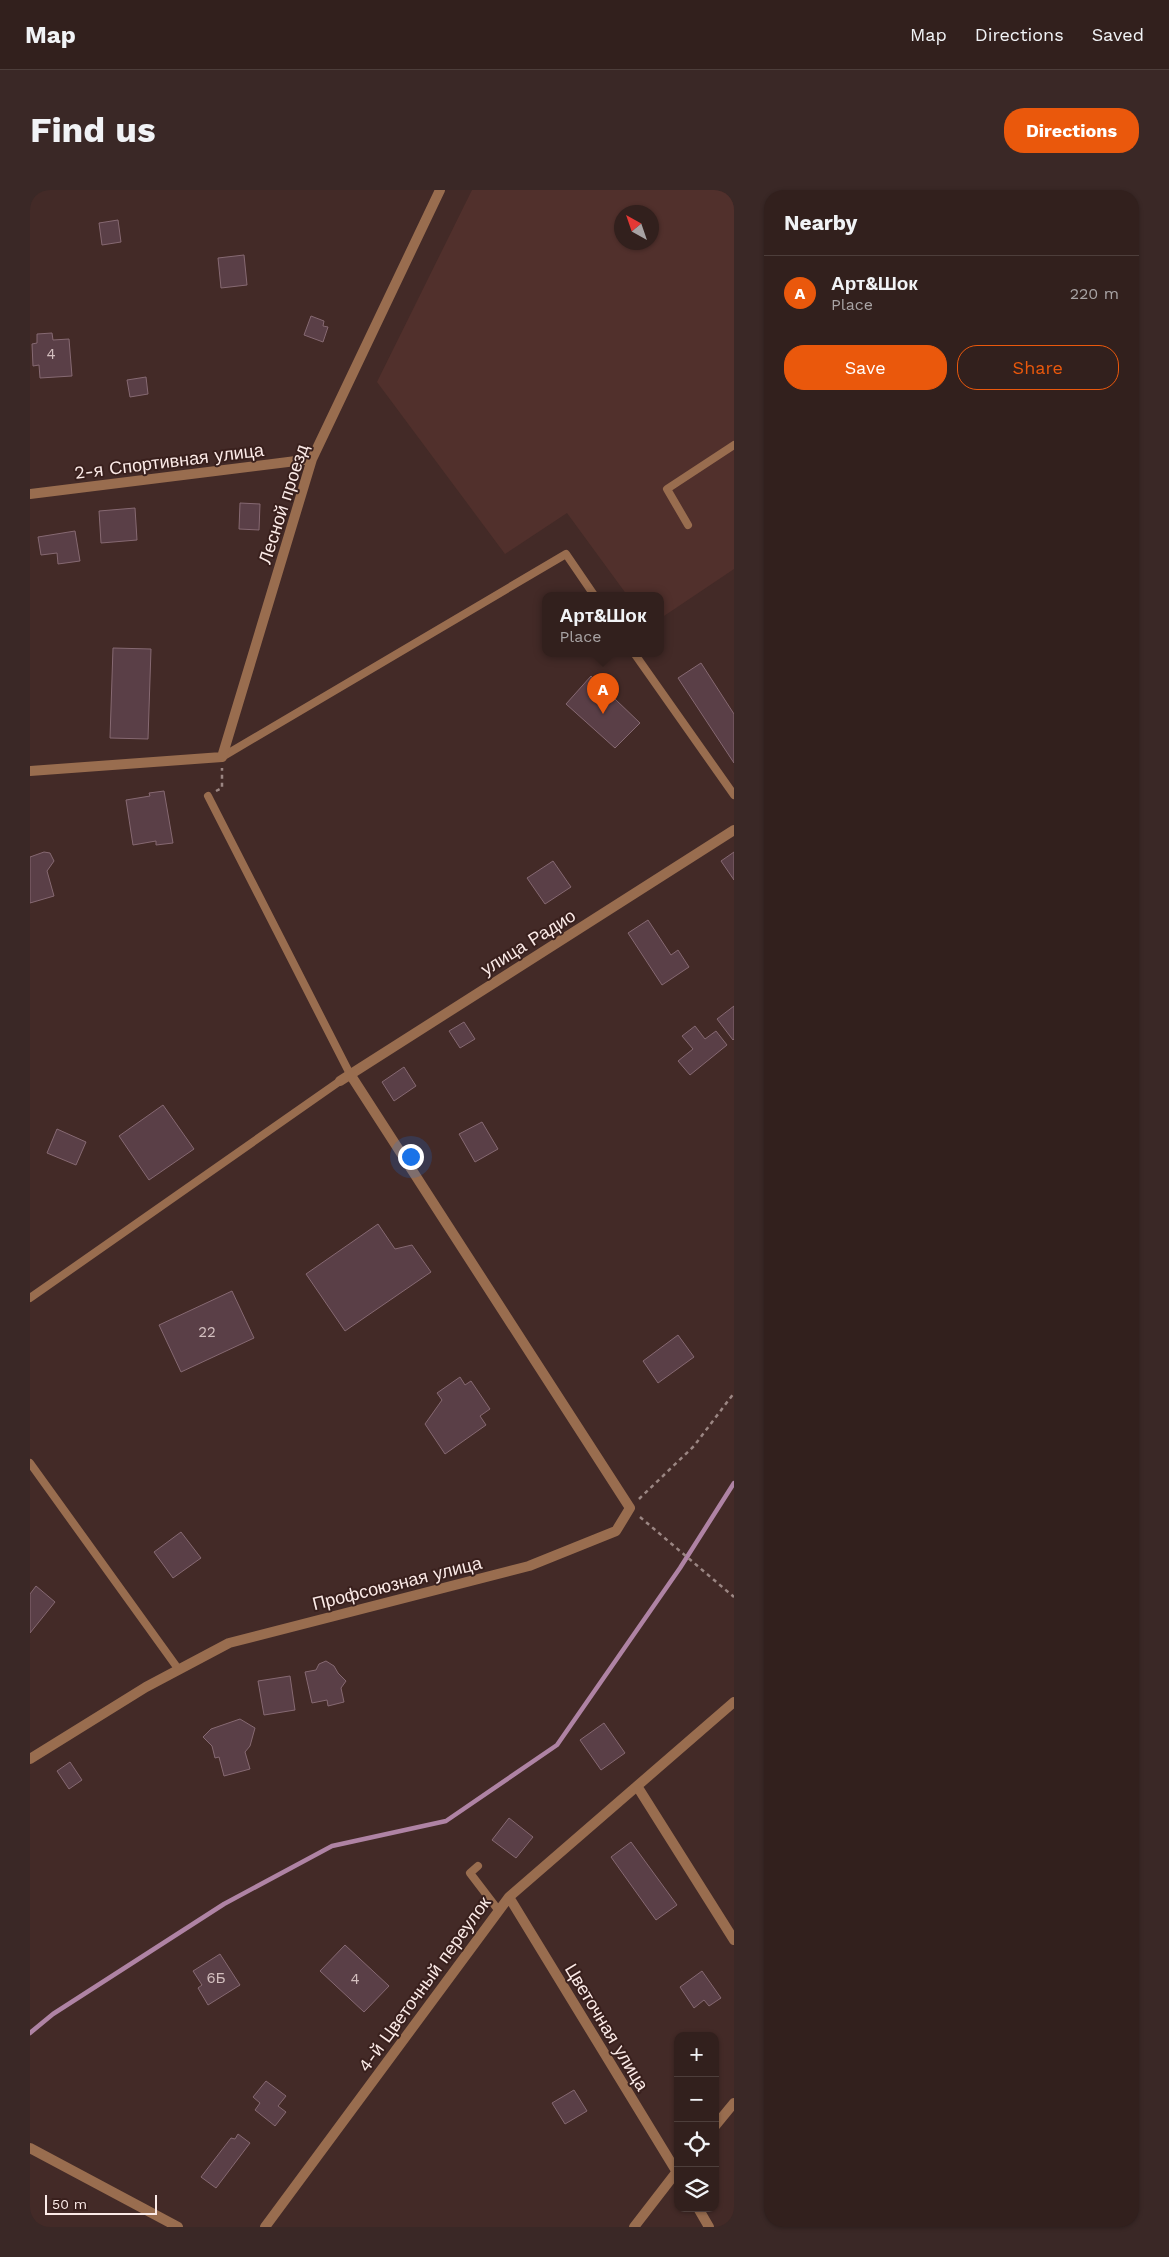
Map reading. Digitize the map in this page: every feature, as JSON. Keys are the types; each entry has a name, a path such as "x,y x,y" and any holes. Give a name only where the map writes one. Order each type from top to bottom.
{"street":[{"name":"Лесной проезд","path":"222,757 312,459 440,190"},
{"name":"2-я Спортивная улица","path":"30,494 312,459"},
{"path":"30,771 222,757"},
{"name":"улица Радио","path":"340,1081 734,830"},
{"path":"350,1074 630,1508"},
{"name":"Профсоюзная улица","path":"30,1759 146,1687 229,1643 529,1566 616,1531 630,1508"},
{"name":"4-й Цветочный переулок","path":"265,2227 509,1897 734,1702"},
{"path":"637,1786 734,1940"},
{"name":"Цветочная улица","path":"509,1897 674,2167"},
{"path":"718,2122 734,2104"},
{"path":"30,2148 178,2227"},
{"path":"634,2227 674,2176"},
{"path":"701,2212 710,2227"}],"lane":[{"path":"688,525 667,489 734,445"},
{"path":"222,757 566,554 592,592"},
{"path":"637,657 734,795"},
{"path":"208,796 350,1074"},
{"path":"30,1298 340,1081"},
{"path":"30,1464 179,1670"},
{"path":"478,1866 470,1874 499,1911"}],"path":[{"path":"208,796 222,788 222,757"},
{"path":"734,1392 694,1446 630,1508 734,1597"}],"shaded area":[{"path":"472,190 734,190 734,569 664,616 664,592 625,592 567,513 505,554 377,382"}],"building":[{"path":"118,220 121,242 102,245 99,223"},
{"path":"244,255 247,285 221,288 218,258"},
{"path":"311,316 324,321 323,326 328,327 323,342 304,335"},
{"path":"52,333 53,340 69,339 72,376 40,378 39,365 33,366 32,344 37,343 37,334"},
{"path":"146,377 148,394 130,397 127,380"},
{"path":"240,503 260,504 259,530 239,529"},
{"path":"135,508 137,540 101,543 99,511"},
{"path":"75,531 80,561 58,564 57,553 41,555 38,537"},
{"path":"113,648 151,649 148,739 110,738"},
{"path":"701,663 734,714 734,763 678,678"},
{"path":"591,676 640,723 615,748 566,704"},
{"path":"164,791 173,843 156,845 156,841 133,845 126,800 150,796 149,793"},
{"path":"44,852 50,853 54,861 47,871 54,896 30,903 30,857"},
{"path":"734,852 734,880 721,861"},
{"path":"553,861 571,887 545,904 527,878"},
{"path":"648,920 671,955 678,950 689,967 662,985 628,933"},
{"path":"734,1006 734,1039 733,1040 717,1019"},
{"path":"464,1022 475,1039 460,1048 449,1031"},
{"path":"695,1026 705,1039 716,1031 727,1045 690,1075 678,1061 693,1049 682,1036"},
{"path":"404,1067 416,1086 394,1101 382,1082"},
{"path":"163,1105 194,1149 149,1180 119,1136"},
{"path":"482,1122 498,1149 475,1162 459,1134"},
{"path":"57,1129 86,1142 76,1165 47,1153"},
{"path":"378,1224 395,1249 412,1245 431,1272 345,1331 306,1274"},
{"path":"232,1291 254,1338 181,1372 159,1325"},
{"path":"678,1335 694,1357 658,1383 643,1361"},
{"path":"460,1377 465,1385 471,1381 490,1409 480,1416 486,1425 445,1454 425,1424 442,1400 437,1393"},
{"path":"181,1532 201,1558 173,1578 154,1552"},
{"path":"36,1586 55,1602 30,1633 30,1594"},
{"path":"326,1661 334,1666 346,1681 341,1688 344,1702 328,1706 327,1700 312,1703 305,1672 316,1670 319,1664"},
{"path":"290,1676 295,1710 264,1715 258,1681"},
{"path":"240,1719 255,1728 250,1746 245,1752 250,1769 224,1776 219,1757 215,1758 212,1746 203,1737 211,1729"},
{"path":"604,1723 625,1753 601,1770 580,1740"},
{"path":"70,1762 82,1780 69,1789 57,1771"},
{"path":"509,1818 533,1837 516,1858 492,1840"},
{"path":"631,1842 677,1905 656,1920 611,1857"},
{"path":"345,1945 389,1986 364,2012 320,1971"},
{"path":"220,1954 240,1985 208,2005 198,1988 202,1985 193,1971"},
{"path":"702,1971 721,1998 709,2006 704,2000 694,2008 680,1987"},
{"path":"266,2081 286,2096 278,2106 286,2112 275,2126 255,2110 260,2103 253,2097"},
{"path":"574,2090 587,2111 565,2124 552,2103"},
{"path":"238,2134 250,2143 216,2188 201,2177 231,2138 235,2139"}],"waterway":[{"path":"30,2033 53,2014 224,1904 332,1846 446,1821 557,1745 680,1568 734,1483"}],"place":[{"name":"Арт&Шок","path":"603,714"}]}
